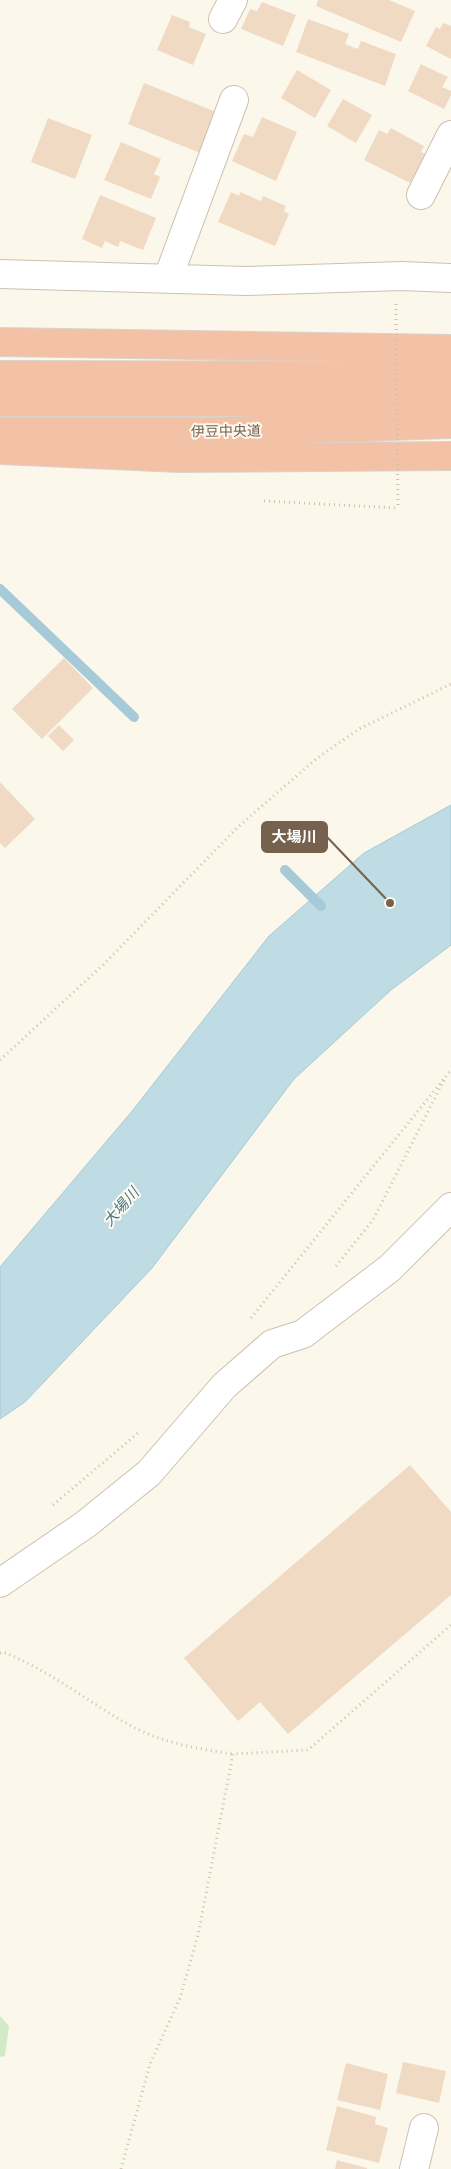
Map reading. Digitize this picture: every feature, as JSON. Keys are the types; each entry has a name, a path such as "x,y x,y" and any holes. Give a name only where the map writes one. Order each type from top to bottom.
{"highway":[{"path":"0,342 451,349"},
{"path":"0,375 451,376"},
{"path":"0,402 451,402"},
{"name":"伊豆中央道","path":"0,432 204,432 451,424"},
{"path":"0,450 180,458 451,456"}],"street":[{"path":"168,278 234,100"},
{"path":"421,195 451,135"},
{"path":"0,274 246,281 402,276 451,278"},
{"path":"0,1583 86,1524 149,1473 224,1386 272,1344 303,1334 390,1268 451,1207"},
{"path":"414,2169 424,2128"}],"path":[{"path":"264,501 398,508 396,304"},
{"path":"0,1060 104,964 238,827 316,759 359,729 451,684"},
{"path":"332,1272 373,1220 449,1072"},
{"path":"246,1323 449,1072"},
{"path":"47,1510 143,1429"},
{"path":"0,1653 3,1652 28,1662 133,1727 169,1742 200,1750 233,1754 308,1750 451,1625"},
{"path":"121,2169 150,2064 180,1998 198,1935 233,1754"}],"green space":[{"path":"0,2016 9,2026 5,2056 0,2057"}],"water":[{"path":"451,805 451,945 391,990 294,1079 152,1268 25,1402 0,1419 0,1267 133,1110 269,936 364,853"}],"building":[{"path":"318,0 389,0 415,11 401,42 316,6"},
{"path":"262,2 296,15 283,46 241,29 250,9 257,11"},
{"path":"172,15 190,22 189,27 206,34 193,65 157,50"},
{"path":"308,19 349,34 345,44 358,49 361,41 396,54 385,86 296,52"},
{"path":"443,23 451,26 451,59 426,46 436,27 440,29"},
{"path":"421,64 448,77 442,87 451,91 451,95 444,109 408,91"},
{"path":"297,70 331,90 315,118 281,98"},
{"path":"144,83 216,112 200,153 128,124"},
{"path":"343,99 372,115 356,143 327,126"},
{"path":"262,117 297,132 276,181 232,161 244,134 253,137"},
{"path":"48,118 92,135 75,179 31,162"},
{"path":"391,128 424,146 421,152 426,154 410,183 364,160 379,130 387,134"},
{"path":"121,142 161,159 154,174 160,177 151,199 104,180"},
{"path":"231,192 239,196 240,192 261,201 263,196 286,206 284,211 289,214 275,246 218,222"},
{"path":"100,195 156,218 143,250 120,241 118,247 105,241 102,248 82,239"},
{"path":"64,658 93,688 42,739 12,709"},
{"path":"59,725 74,740 63,751 48,736"},
{"path":"0,782 35,819 5,848 0,843"},
{"path":"410,1465 451,1512 451,1595 288,1734 260,1702 238,1721 184,1658"},
{"path":"403,2062 446,2071 439,2103 396,2093"},
{"path":"346,2063 388,2074 380,2110 337,2100"},
{"path":"337,2106 376,2117 375,2124 388,2128 379,2163 326,2150"},
{"path":"337,2160 367,2168 367,2169 335,2169"}],"waterway":[{"path":"0,589 134,717"},
{"path":"285,870 321,906"}],"place":[{"name":"大場川","path":"390,903"}]}
